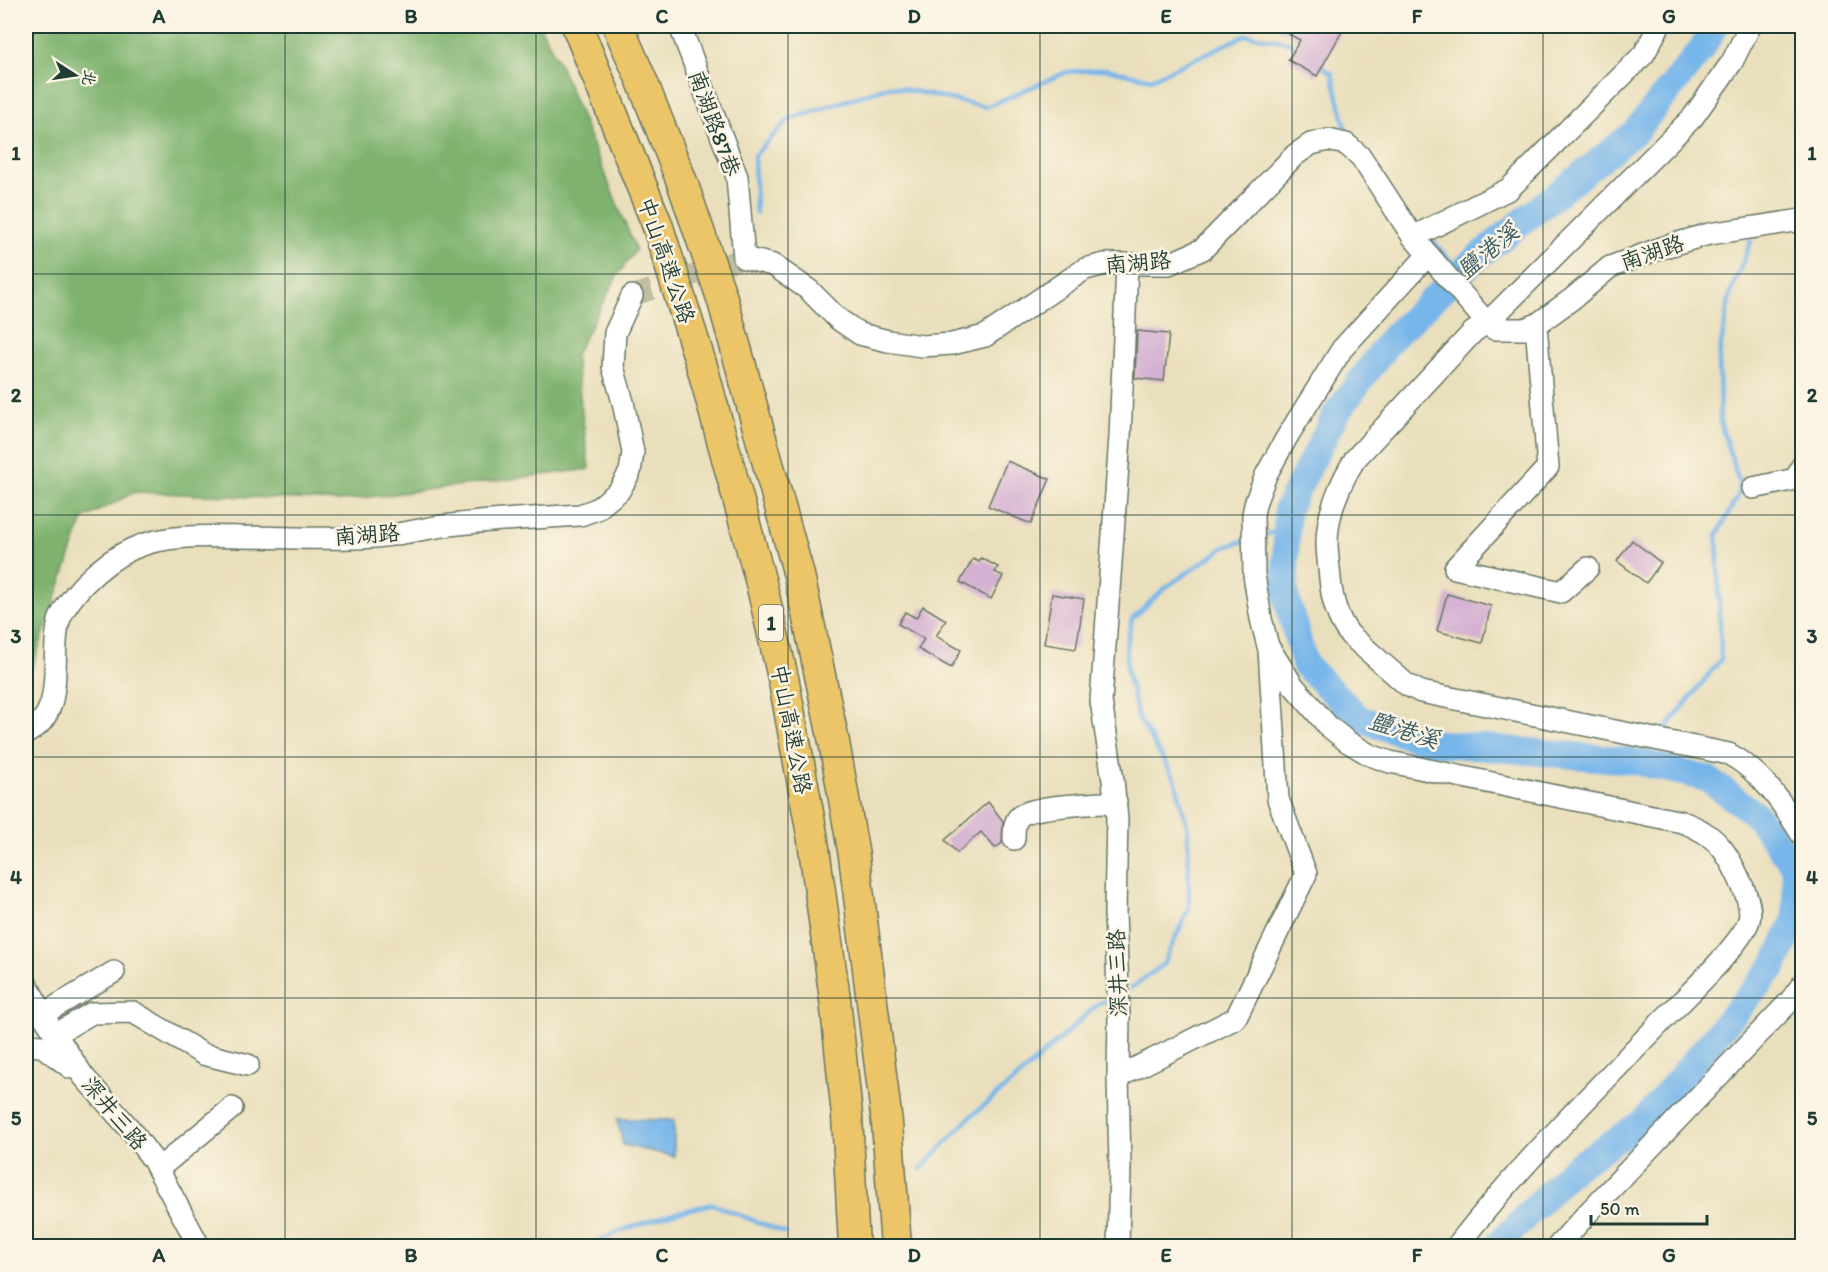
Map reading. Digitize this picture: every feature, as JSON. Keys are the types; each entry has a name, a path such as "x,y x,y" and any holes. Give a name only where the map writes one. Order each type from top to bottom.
{"highway":[{"name":"中山高速公路","path":"577,26 657,224 693,336 761,583 784,682 812,834 835,999 847,1116 854,1246"},
{"name":"中山高速公路","path":"618,26 682,182 722,298 799,575 834,741 854,856 887,1123 896,1246"}],"street":[{"name":"南湖路87巷","path":"680,26 737,177 744,258"},
{"path":"1413,237 1509,189 1644,54 1659,26"},
{"path":"1750,26 1732,63 1693,117 1487,323 1473,332 1354,459 1344,476 1329,525 1327,542 1332,593 1342,626 1407,685 1421,692 1729,754 1751,768 1775,795 1803,835"},
{"name":"南湖路","path":"744,258 773,265 809,290 838,319 861,334 922,346 952,344 985,336 1085,269 1105,264 1169,264 1203,249 1295,154 1311,144 1328,140 1346,144 1361,157 1413,237 1487,323"},
{"name":"南湖路","path":"1536,326 1610,267 1661,248 1709,234 1803,220"},
{"path":"1118,1077 1236,1018 1306,873 1278,799 1268,646 1261,620 1254,575 1253,514 1271,466 1342,349 1428,255"},
{"name":"深井三路","path":"1118,1246 1120,1167 1119,1016 1115,913 1116,802 1101,701 1120,437 1127,264"},
{"name":"南湖路","path":"26,733 42,720 50,707 54,692 56,638 60,620 68,602 84,584 116,557 133,548 171,539 214,537 377,537 443,526 580,515 597,510 619,491 630,472 633,452 613,367 615,333 632,296"},
{"path":"1487,323 1494,329 1524,329 1536,326 1548,467 1455,568 1562,592 1588,568"},
{"path":"1754,488 1796,479 1803,466"},
{"path":"1268,646 1292,684 1328,726 1348,742 1370,755 1390,762 1682,822 1696,827 1725,849 1749,903 1747,926 1718,962 1536,1155 1457,1246"},
{"path":"1014,839 1015,824 1020,816 1038,809 1116,802"},
{"path":"43,1014 114,972"},
{"name":"深井三路","path":"26,983 43,1014 84,1077 129,1128 153,1160 199,1246"},
{"path":"1558,1246 1803,985"},
{"path":"56,1034 92,1013 133,1012 203,1054 248,1065"},
{"path":"26,1045 42,1046 84,1077"},
{"path":"158,1169 232,1108"}],"green space":[{"path":"26,26 540,26 560,65 636,250 619,273 575,355 589,469 339,501 135,492 83,519 26,685"}],"water":[{"path":"617,1119 674,1120 674,1156 623,1145"}],"building":[{"path":"1274,26 1345,26 1317,76 1288,60 1300,40"},
{"path":"1137,331 1169,334 1164,381 1135,378"},
{"path":"1007,461 1050,479 1031,524 988,506"},
{"path":"1632,540 1661,563 1646,583 1617,561"},
{"path":"981,558 998,567 995,572 1003,576 991,599 960,582 973,559 979,562"},
{"path":"1052,594 1084,599 1076,649 1044,644"},
{"path":"1447,594 1491,606 1482,643 1437,631"},
{"path":"923,606 946,620 936,636 961,650 951,668 918,649 924,639 898,624 905,612 916,618"},
{"path":"988,802 1003,821 1002,843 995,848 981,832 957,853 945,840"}],"waterway":[{"name":"鹽港溪","path":"1497,1246 1572,1169 1643,1122 1774,966 1796,918 1795,868 1755,814 1708,779 1634,761 1426,742 1360,719 1305,665 1285,593 1287,509 1336,414 1391,339 1474,260 1635,132 1701,50 1715,26"},
{"path":"756,213 754,156 788,120 890,86 986,107 1067,72 1106,69 1151,79 1246,35 1289,42 1301,51"},
{"path":"1317,63 1332,73 1347,134 1350,137"},
{"path":"1429,237 1461,273"},
{"path":"1661,735 1721,659 1717,535 1739,494 1739,482 1720,422 1719,356 1730,294 1751,241"},
{"path":"1258,537 1286,528"},
{"path":"1131,988 1163,965 1189,908 1188,829 1175,779 1138,717 1127,671 1126,646 1132,619 1165,588 1225,547 1247,540"},
{"path":"1639,762 1654,744"},
{"path":"921,1169 970,1117 1022,1074 1098,1004 1105,1001"},
{"path":"588,1246 620,1231 670,1214 712,1204 785,1233"}],"tunnel":[{"path":"632,296 744,258"}]}
